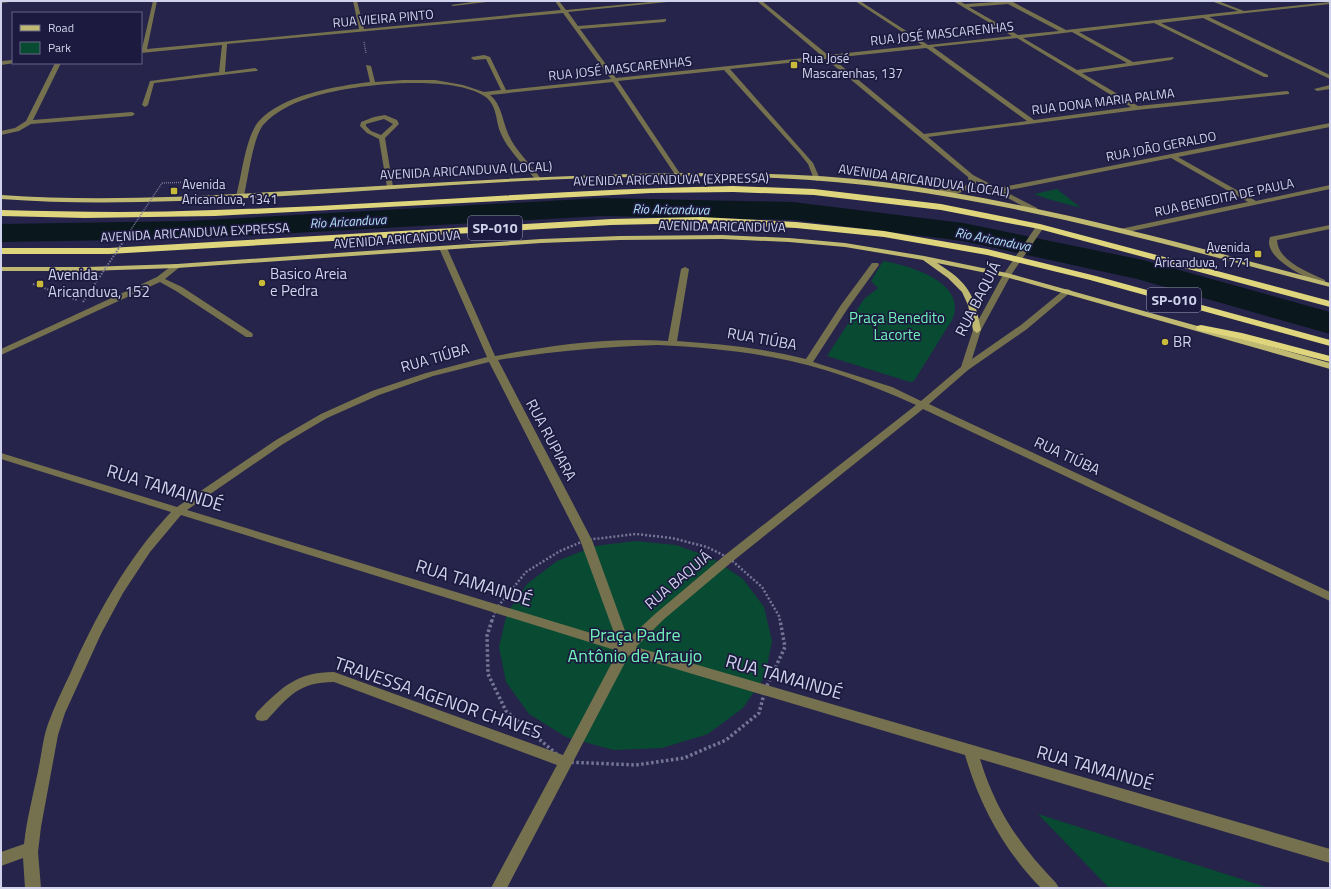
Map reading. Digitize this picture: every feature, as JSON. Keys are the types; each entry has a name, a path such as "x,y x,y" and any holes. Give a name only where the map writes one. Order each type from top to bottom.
{"highway":[{"name":"AVENIDA ARICANDUVA (EXPRESSA)","path":"1,213 85,215 215,213 651,190 733,189 814,192 888,200 941,208 1039,229 1330,304"},
{"name":"AVENIDA ARICANDUVA EXPRESSA","path":"1,251 109,251 502,227 701,220 796,225 884,234 1020,257"},
{"name":"SP-010","path":"1020,257 1330,343"},
{"path":"1201,328 1242,336 1330,359"}],"main road":[{"name":"AVENIDA ARICANDUVA (LOCAL)","path":"1,197 46,200 111,201 240,196 538,179 678,175 817,178 938,192 1034,210 1124,231 1326,284"},
{"name":"AVENIDA ARICANDUVA","path":"1,270 177,266 589,239 672,236 789,240 845,245 924,258 1007,275"},
{"path":"924,258 950,276 964,289 970,298 977,330"},
{"path":"1007,275 1201,328 1330,366"}],"street":[{"path":"1,2 16,1"},
{"path":"143,50 155,1"},
{"path":"355,1 362,31"},
{"path":"453,5 493,1"},
{"path":"557,1 614,79 678,175"},
{"name":"RUA VIEIRA PINTO","path":"143,50 675,1"},
{"path":"759,1 971,176 1034,210"},
{"path":"857,1 926,45 1033,122"},
{"path":"954,1 1017,36 1137,108"},
{"path":"1213,1 1246,12"},
{"path":"481,2 484,8"},
{"path":"963,6 1010,2 1064,31"},
{"name":"RUA JOSÉ MASCARENHAS","path":"484,94 926,45 1330,3"},
{"path":"1319,4 1330,8"},
{"path":"487,13 490,18"},
{"path":"1203,17 1330,77"},
{"path":"577,28 664,20"},
{"path":"1155,22 1266,76"},
{"path":"1072,30 1133,64"},
{"path":"222,73 225,43"},
{"path":"474,58 488,58 504,91"},
{"path":"1076,72 1171,58"},
{"path":"1,63 12,62"},
{"path":"29,122 58,64"},
{"path":"368,66 373,83"},
{"path":"724,67 802,153 811,164 817,178"},
{"path":"145,105 152,82 255,70"},
{"path":"240,196 256,131 268,116 300,99 317,93 342,87 373,83 421,81 440,82 453,84 484,94 495,102 504,132 509,142 538,179"},
{"path":"1317,89 1330,86"},
{"name":"RUA DONA MARIA PALMA","path":"923,136 1137,108 1287,94"},
{"path":"1,133 17,130 29,122 132,114"},
{"path":"385,117 395,121 396,124 382,138 364,129 363,124 367,120 385,117"},
{"name":"RUA JOÃO GERALDO","path":"997,190 1330,125"},
{"path":"382,138 390,187"},
{"path":"1172,156 1255,203"},
{"path":"938,192 952,192 965,189 973,183 971,176"},
{"name":"RUA BENEDITA DE PAULA","path":"1124,231 1330,187"},
{"path":"1326,284 1280,257 1272,245 1273,240 1281,236 1330,227"},
{"name":"RUA BAQUIÁ","path":"965,368 977,330 1007,275 1039,229"},
{"name":"RUA RUPIARA","path":"443,248 501,378 586,540 626,649"},
{"path":"808,363 844,307 875,265"},
{"path":"1,352 160,278 177,266"},
{"path":"672,343 685,269"},
{"path":"160,278 179,288 249,335"},
{"name":"RUA BAQUIÁ","path":"499,888 626,649 659,617 729,558 922,405 965,368 1024,327 1068,291"},
{"name":"RUA TIÚBA","path":"32,888 31,848 36,811 54,726 87,649 116,594 139,558 178,512 274,445 321,417 400,384 461,365 493,358 588,345 625,343 672,343 727,347 771,354 808,363 854,376 889,389 1330,597"},
{"name":"RUA TAMAINDÉ","path":"1,456 178,512 626,649 1330,856"},
{"name":"TRAVESSA AGENOR CHAVES","path":"262,716 282,695 302,681 317,677 334,677 566,762"},
{"path":"971,750 984,792 1003,828 1040,877 1051,888"},
{"path":"1,859 31,848"}],"path":[{"path":"362,31 368,66"},
{"path":"30,283 83,302 162,183"},
{"path":"566,762 636,765 684,758 726,740 748,722 758,713 765,690"}],"green space":[{"path":"1057,189 1081,208 1034,194"},
{"name":"Praça Benedito Lacorte","path":"883,261 907,267 934,278 944,286 952,296 955,307 952,320 914,381 910,382 827,356 864,299 878,288 871,281"},
{"name":"Praça Padre Antônio de Araujo","path":"635,541 676,545 712,558 743,579 764,607 772,641 765,676 743,708 708,734 662,748 613,750 566,737 529,714 506,682 499,647 507,613 527,584 557,561 595,546"},
{"path":"1038,814 1269,888 1109,888"}],"waterway":[{"name":"Rio Aricanduva","path":"1,233 188,230 602,207 793,211 963,232 1143,270 1330,323"}],"place":[{"name":"Rua José Mascarenhas, 137","path":"794,65"},
{"name":"Avenida Aricanduva, 1341","path":"174,191"},
{"name":"Avenida Aricanduva, 1771","path":"1258,254"},
{"name":"Basico Areia e Pedra","path":"262,283"},
{"name":"Avenida Aricanduva, 152","path":"40,284"},
{"name":"BR","path":"1165,342"}]}
